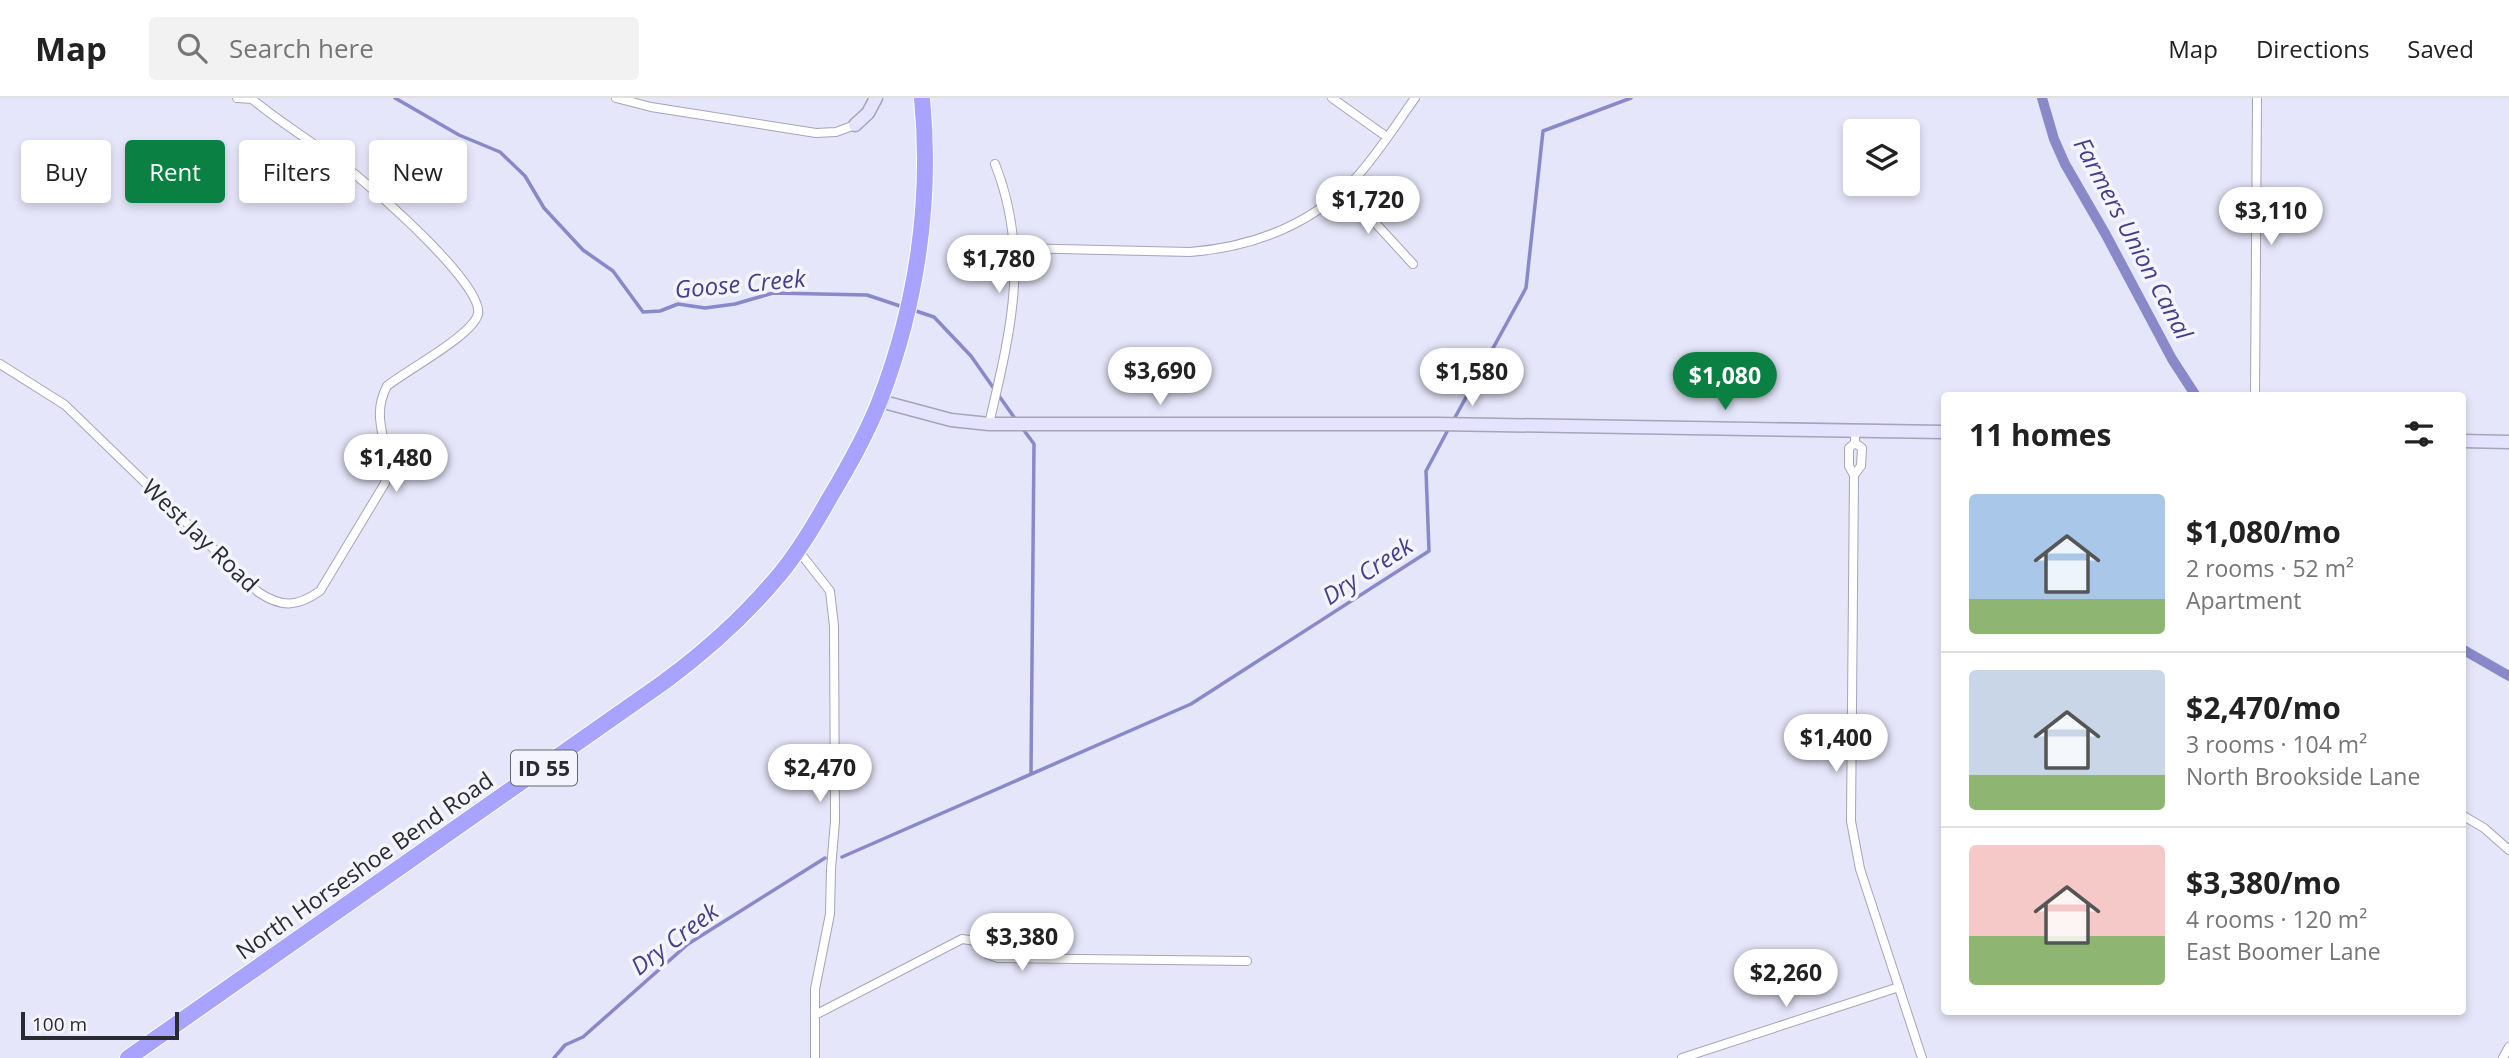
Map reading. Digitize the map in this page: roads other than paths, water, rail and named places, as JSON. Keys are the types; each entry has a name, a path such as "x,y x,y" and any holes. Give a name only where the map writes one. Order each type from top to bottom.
{"highway":[{"name":"North Horseshoe Bend Road","path":"128,1058 664,682 727,630 781,573 816,524 880,401 906,313 919,247 925,180 922,98"}],"main road":[{"path":"855,125 868,113 876,98"},
{"path":"880,401 951,420 989,424 1506,425 1855,437 1941,432"},
{"path":"2466,441 2509,442"}],"street":[{"path":"237,98 252,99"},
{"path":"616,98 651,107 816,133 836,132 855,125"},
{"path":"1332,98 1387,137"},
{"path":"1016,248 1191,252 1256,241 1302,220 1344,189 1370,161 1415,98"},
{"path":"2255,392 2257,98"},
{"name":"West Jay Road","path":"0,364 65,405 258,592 270,600 288,605 305,602 320,591 385,483 388,470 378,409 380,398 387,386 469,330 478,312 478,303 462,278 372,188 252,99"},
{"path":"989,424 1012,321 1016,248 1004,187 995,164"},
{"path":"1344,189 1413,264"},
{"path":"1855,437 1849,449 1849,466 1854,475 1851,821 1860,869 1922,1058"},
{"path":"797,550 830,591 834,626 835,821 830,914 815,989 815,1058"},
{"path":"2466,818 2484,828 2509,850"},
{"path":"815,1015 962,939 976,941 987,954 998,958 1247,961"},
{"path":"1682,1058 1899,987"},
{"path":"2503,1058 2509,1047"}],"waterway":[{"name":"Goose Creek","path":"395,98 459,135 500,152 525,176 544,208 583,250 613,271 643,312 660,311 678,304 705,308 735,304 773,293 867,295 903,307"},
{"name":"Dry Creek","path":"1453,421 1526,288 1543,131 1631,98"},
{"name":"Farmers Union Canal","path":"2042,98 2054,139 2065,164 2172,359 2193,392"},
{"name":"Goose Creek","path":"913,310 934,317 971,356 1016,420"},
{"name":"Dry Creek","path":"842,857 1191,704 1429,551 1426,471 1449,428"},
{"name":"Goose Creek","path":"1023,429 1034,444 1031,773"},
{"name":"Farmers Union Canal","path":"2466,651 2509,676"},
{"name":"Dry Creek","path":"554,1058 565,1045 583,1037 688,944 825,858"}]}
